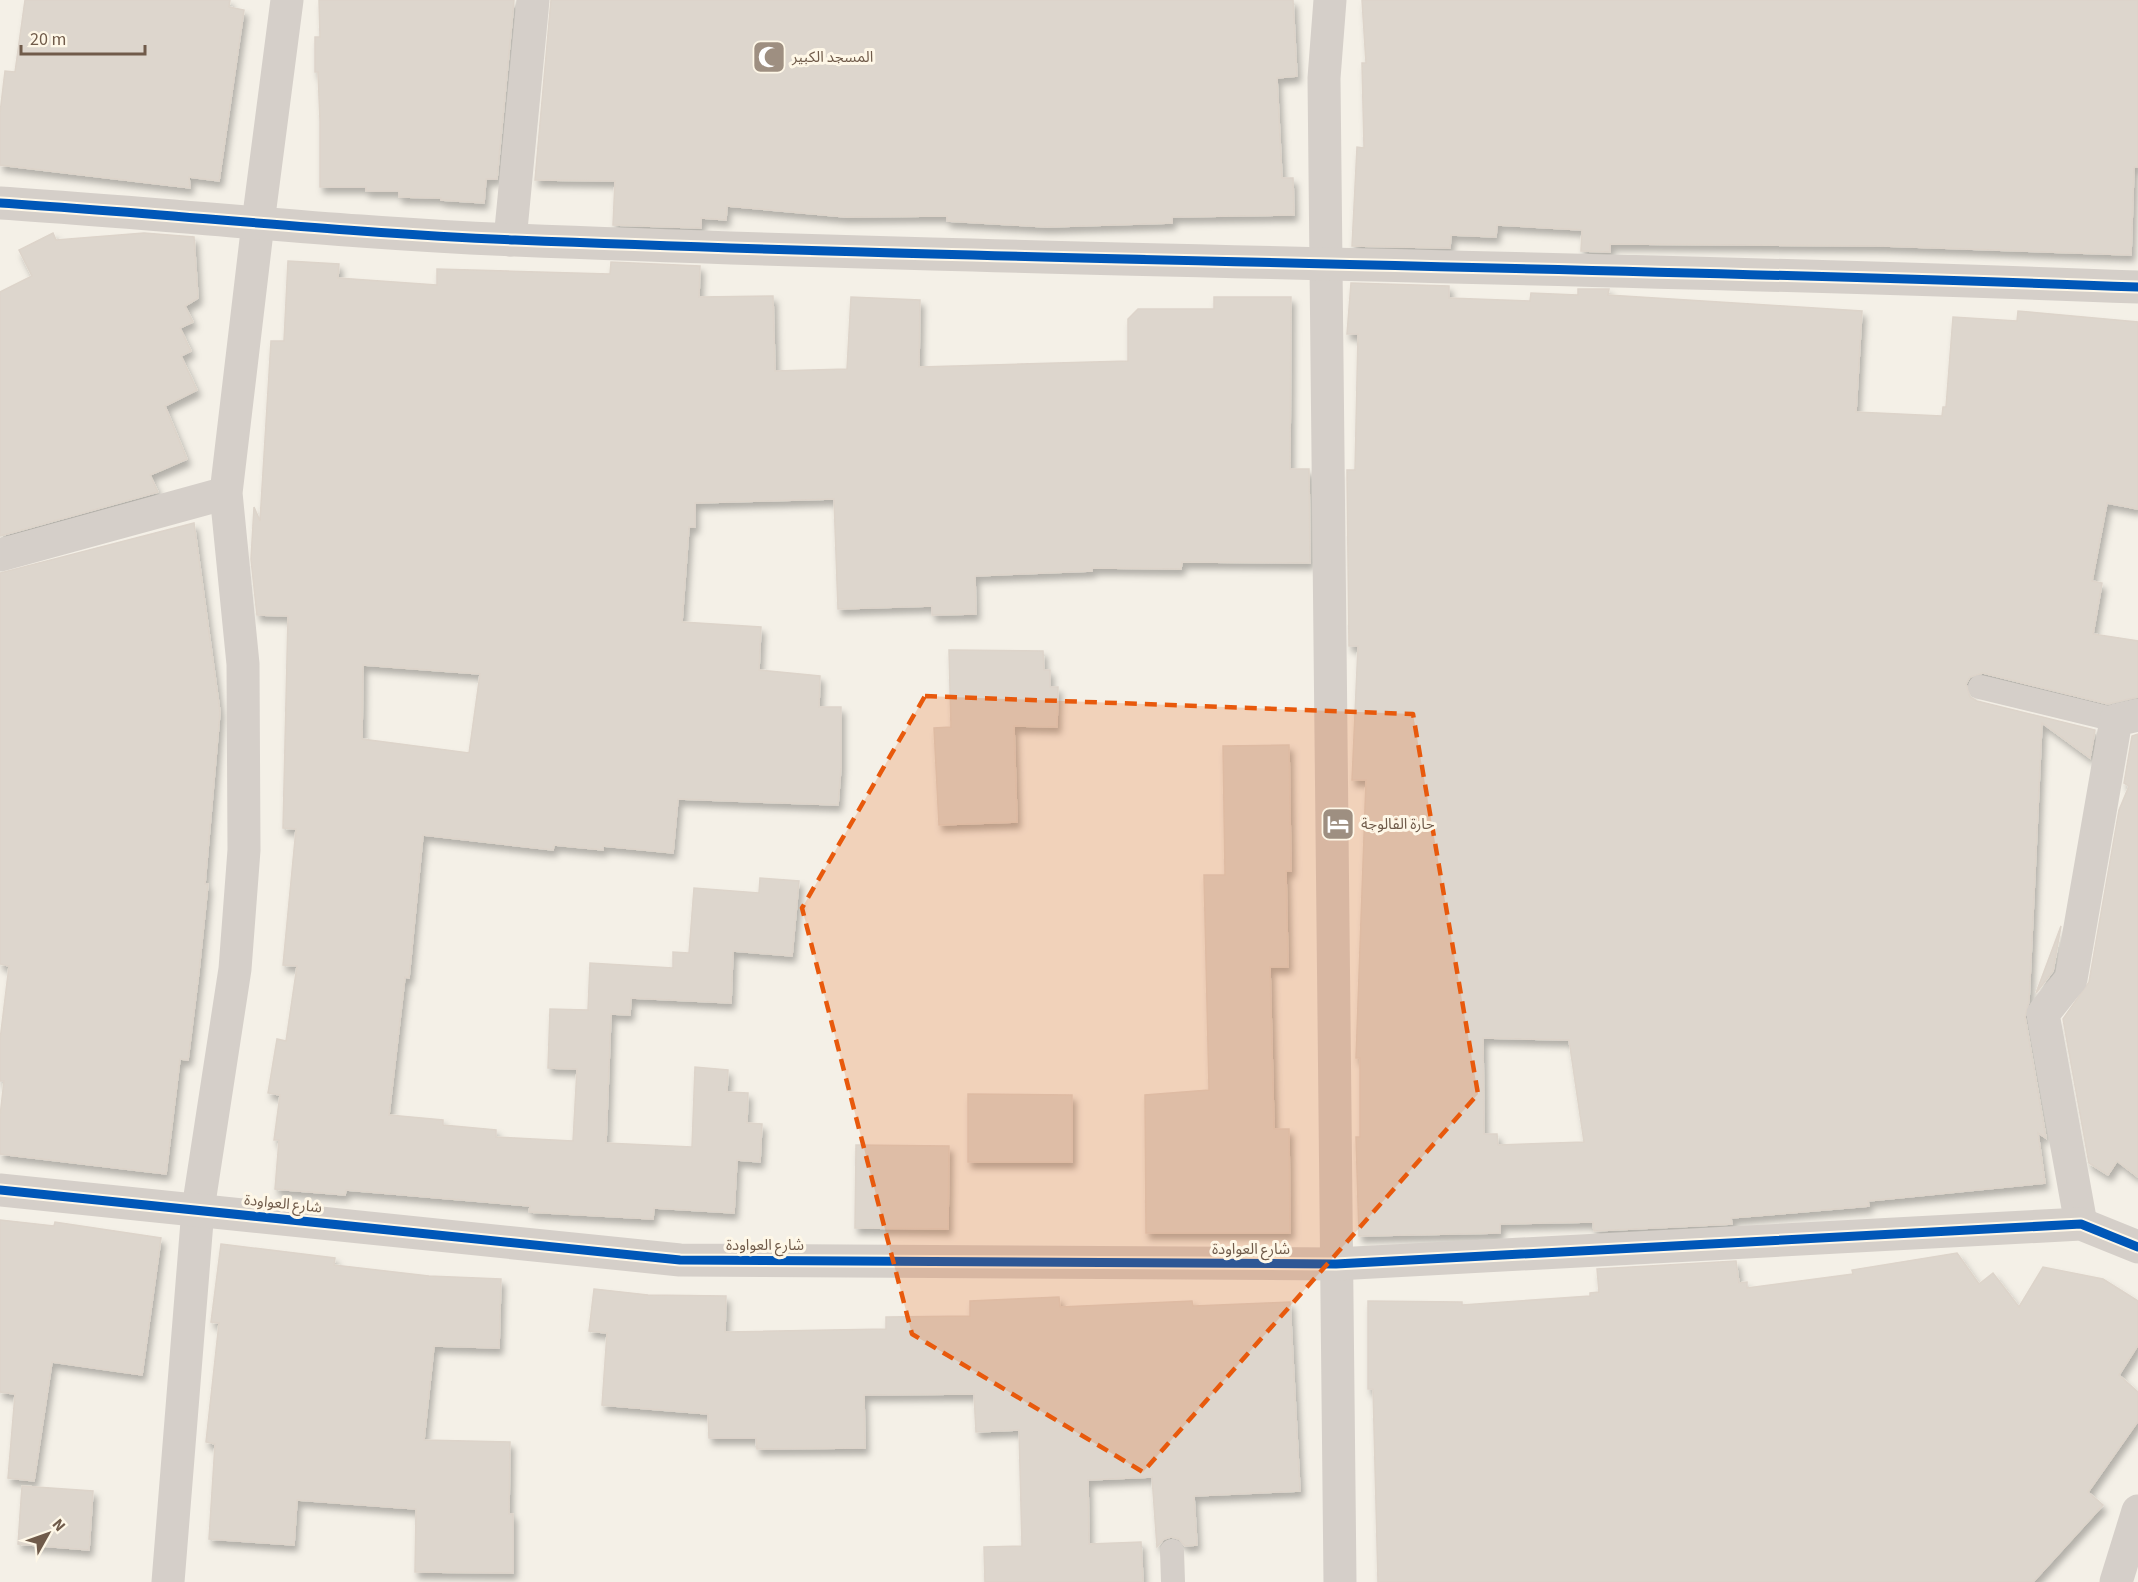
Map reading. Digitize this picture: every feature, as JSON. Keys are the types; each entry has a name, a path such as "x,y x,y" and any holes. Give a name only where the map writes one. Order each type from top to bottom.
{"street":[{"path":"168,1582 198,1209 235,969 244,850 243,664 226,493 286,0"},
{"path":"510,240 533,0"},
{"path":"1330,0 1324,78 1340,1582"},
{"path":"0,203 510,240 1327,265 1894,277 2138,286"},
{"path":"0,555 226,493"},
{"path":"2127,718 2071,979 2043,1014 2081,1224 2138,1247"},
{"name":"شارع العواودة","path":"0,1190 680,1260 1336,1264 2081,1224"},
{"path":"2116,1582 2138,1511"}],"lane":[{"path":"1980,687 2127,718"},
{"path":"1172,1551 1173,1582"}],"highlighted area":[{"path":"925,696 1413,714 1478,1094 1143,1472 912,1334 802,908"}],"building":[{"path":"25,0 230,0 229,7 244,10 219,181 189,177 190,188 0,165 0,113 5,71 15,72"},
{"path":"319,0 514,0 497,179 486,179 484,203 441,200 441,198 399,197 399,191 366,191 366,187 320,187 318,72 315,72 315,37 320,37"},
{"path":"551,0 1293,0 1297,76 1277,78 1282,178 1293,178 1294,215 1172,217 1172,223 1047,227 947,221 947,216 846,217 727,206 726,220 701,218 701,228 613,225 615,181 535,180"},
{"path":"1362,0 2138,0 2138,167 2134,167 2131,255 1883,246 1610,244 1610,252 1581,251 1582,230 1497,225 1496,237 1451,235 1450,248 1352,246 1357,147 1364,148 1362,63 1366,63"},
{"path":"53,233 56,240 144,233 194,237 198,298 185,306 193,322 180,328 191,351 181,356 197,390 165,406 187,459 150,475 158,492 0,536 0,292 32,276 19,250"},
{"path":"288,261 339,264 338,278 437,285 437,269 610,274 611,262 700,266 699,297 773,296 775,371 847,369 851,297 920,300 919,367 1128,361 1128,319 1138,309 1214,309 1214,297 1291,297 1290,469 1309,469 1310,563 1182,562 1181,569 1092,568 1092,571 975,576 976,614 932,615 932,606 838,609 834,499 695,503 695,527 689,527 682,622 761,627 759,670 820,676 819,707 841,707 841,767 838,805 678,799 673,853 603,846 603,850 554,845 553,850 423,835 409,978 405,977 389,1115 443,1120 443,1125 496,1130 496,1137 573,1141 577,1069 548,1068 550,1009 588,1010 590,963 673,968 673,952 689,953 694,888 759,893 760,878 799,881 792,956 733,951 731,1003 631,998 630,1015 611,1014 606,1143 692,1147 695,1067 728,1070 727,1092 748,1093 747,1123 762,1124 760,1162 737,1160 734,1213 654,1208 653,1219 529,1212 530,1206 346,1190 345,1195 275,1189 279,1140 274,1140 280,1095 268,1093 277,1039 286,1041 297,966 283,965 296,829 283,828 288,616 257,615 251,559 254,507 260,521 271,341 284,341","holes":["363,665 480,674 469,753 362,739"]},
{"path":"1351,283 1449,286 1449,298 1530,301 1531,293 1578,295 1578,289 1609,289 1608,295 1862,311 1856,412 1942,416 1943,407 1946,407 1953,317 2017,321 2018,311 2138,322 2138,509 2107,503 2092,581 2102,583 2093,634 2138,641 2138,697 2108,704 1983,673 1970,677 1966,684 1970,697 1977,701 2095,730 2090,758 2042,723 2029,1001 2025,1017 2046,1138 2038,1133 2045,1183 1868,1201 1869,1206 1731,1218 1732,1224 1594,1231 1593,1222 1500,1224 1500,1233 1359,1236 1356,1137 1360,1137 1360,1058 1356,1058 1366,780 1352,780 1358,646 1349,646 1347,470 1355,470 1358,334 1347,334","holes":["1483,1038 1569,1040 1584,1142 1498,1145 1497,1134 1484,1134"]},
{"path":"194,523 220,712 205,884 208,884 199,971 188,1060 180,1059 166,1174 0,1154 0,1116 4,1081 0,1081 0,1040 9,966 0,964 0,573"},
{"path":"949,650 1043,651 1044,670 1050,670 1050,687 1058,687 1057,727 1014,726 1017,822 939,825 934,728 951,727"},
{"path":"2138,734 2138,1177 2117,1161 2108,1175 2089,1163 2063,1019 2089,982 2119,810 2129,786 2124,783 2132,736"},
{"path":"1289,745 1291,871 1286,871 1288,967 1270,967 1274,1129 1289,1129 1290,1233 1146,1233 1145,1095 1209,1090 1204,875 1225,875 1223,746"},
{"path":"2061,926 2053,971 2036,993"},
{"path":"968,1094 1072,1095 1072,1162 968,1162"},
{"path":"856,1145 949,1146 948,1229 855,1228"},
{"path":"0,1220 54,1226 55,1222 161,1238 142,1375 52,1362 34,1481 8,1478 15,1394 0,1392"},
{"path":"221,1244 335,1258 334,1265 429,1276 501,1279 499,1348 434,1346 424,1440 510,1442 509,1514 513,1514 513,1573 415,1572 416,1509 297,1500 294,1545 209,1539 215,1444 206,1442 219,1323 211,1322"},
{"path":"1957,1253 1979,1284 1993,1273 2019,1307 2043,1267 2103,1279 2138,1301 2138,1345 2119,1375 2138,1392 2138,1421 2088,1492 2103,1505 2033,1582 1378,1582 1373,1389 1368,1389 1368,1301 1462,1302 1462,1305 1590,1296 1590,1293 1599,1292 1597,1269 1736,1261 1739,1283 1747,1282 1747,1288 1853,1274 1852,1270"},
{"path":"594,1289 648,1295 726,1296 725,1332 886,1329 886,1317 970,1316 970,1301 1059,1297 1060,1307 1192,1301 1193,1306 1290,1302 1300,1491 1194,1496 1197,1545 1185,1546 1179,1539 1171,1537 1164,1539 1157,1547 1152,1477 1088,1480 1089,1544 1141,1542 1143,1582 985,1582 984,1547 1022,1546 1019,1430 976,1432 974,1394 864,1395 865,1448 757,1449 756,1438 709,1438 708,1414 602,1405 607,1333 589,1331"},
{"path":"22,1486 93,1491 89,1550 18,1544"}],"cycle path":[{"path":"0,203 386,233 515,240 921,254 1732,274 2138,287"},
{"path":"0,1190 680,1260 1336,1264 2081,1224 2138,1247"}],"place":[{"name":"المسجد الكبير","path":"769,57"},
{"name":"حارة الفالوجة","path":"1338,824"}]}
